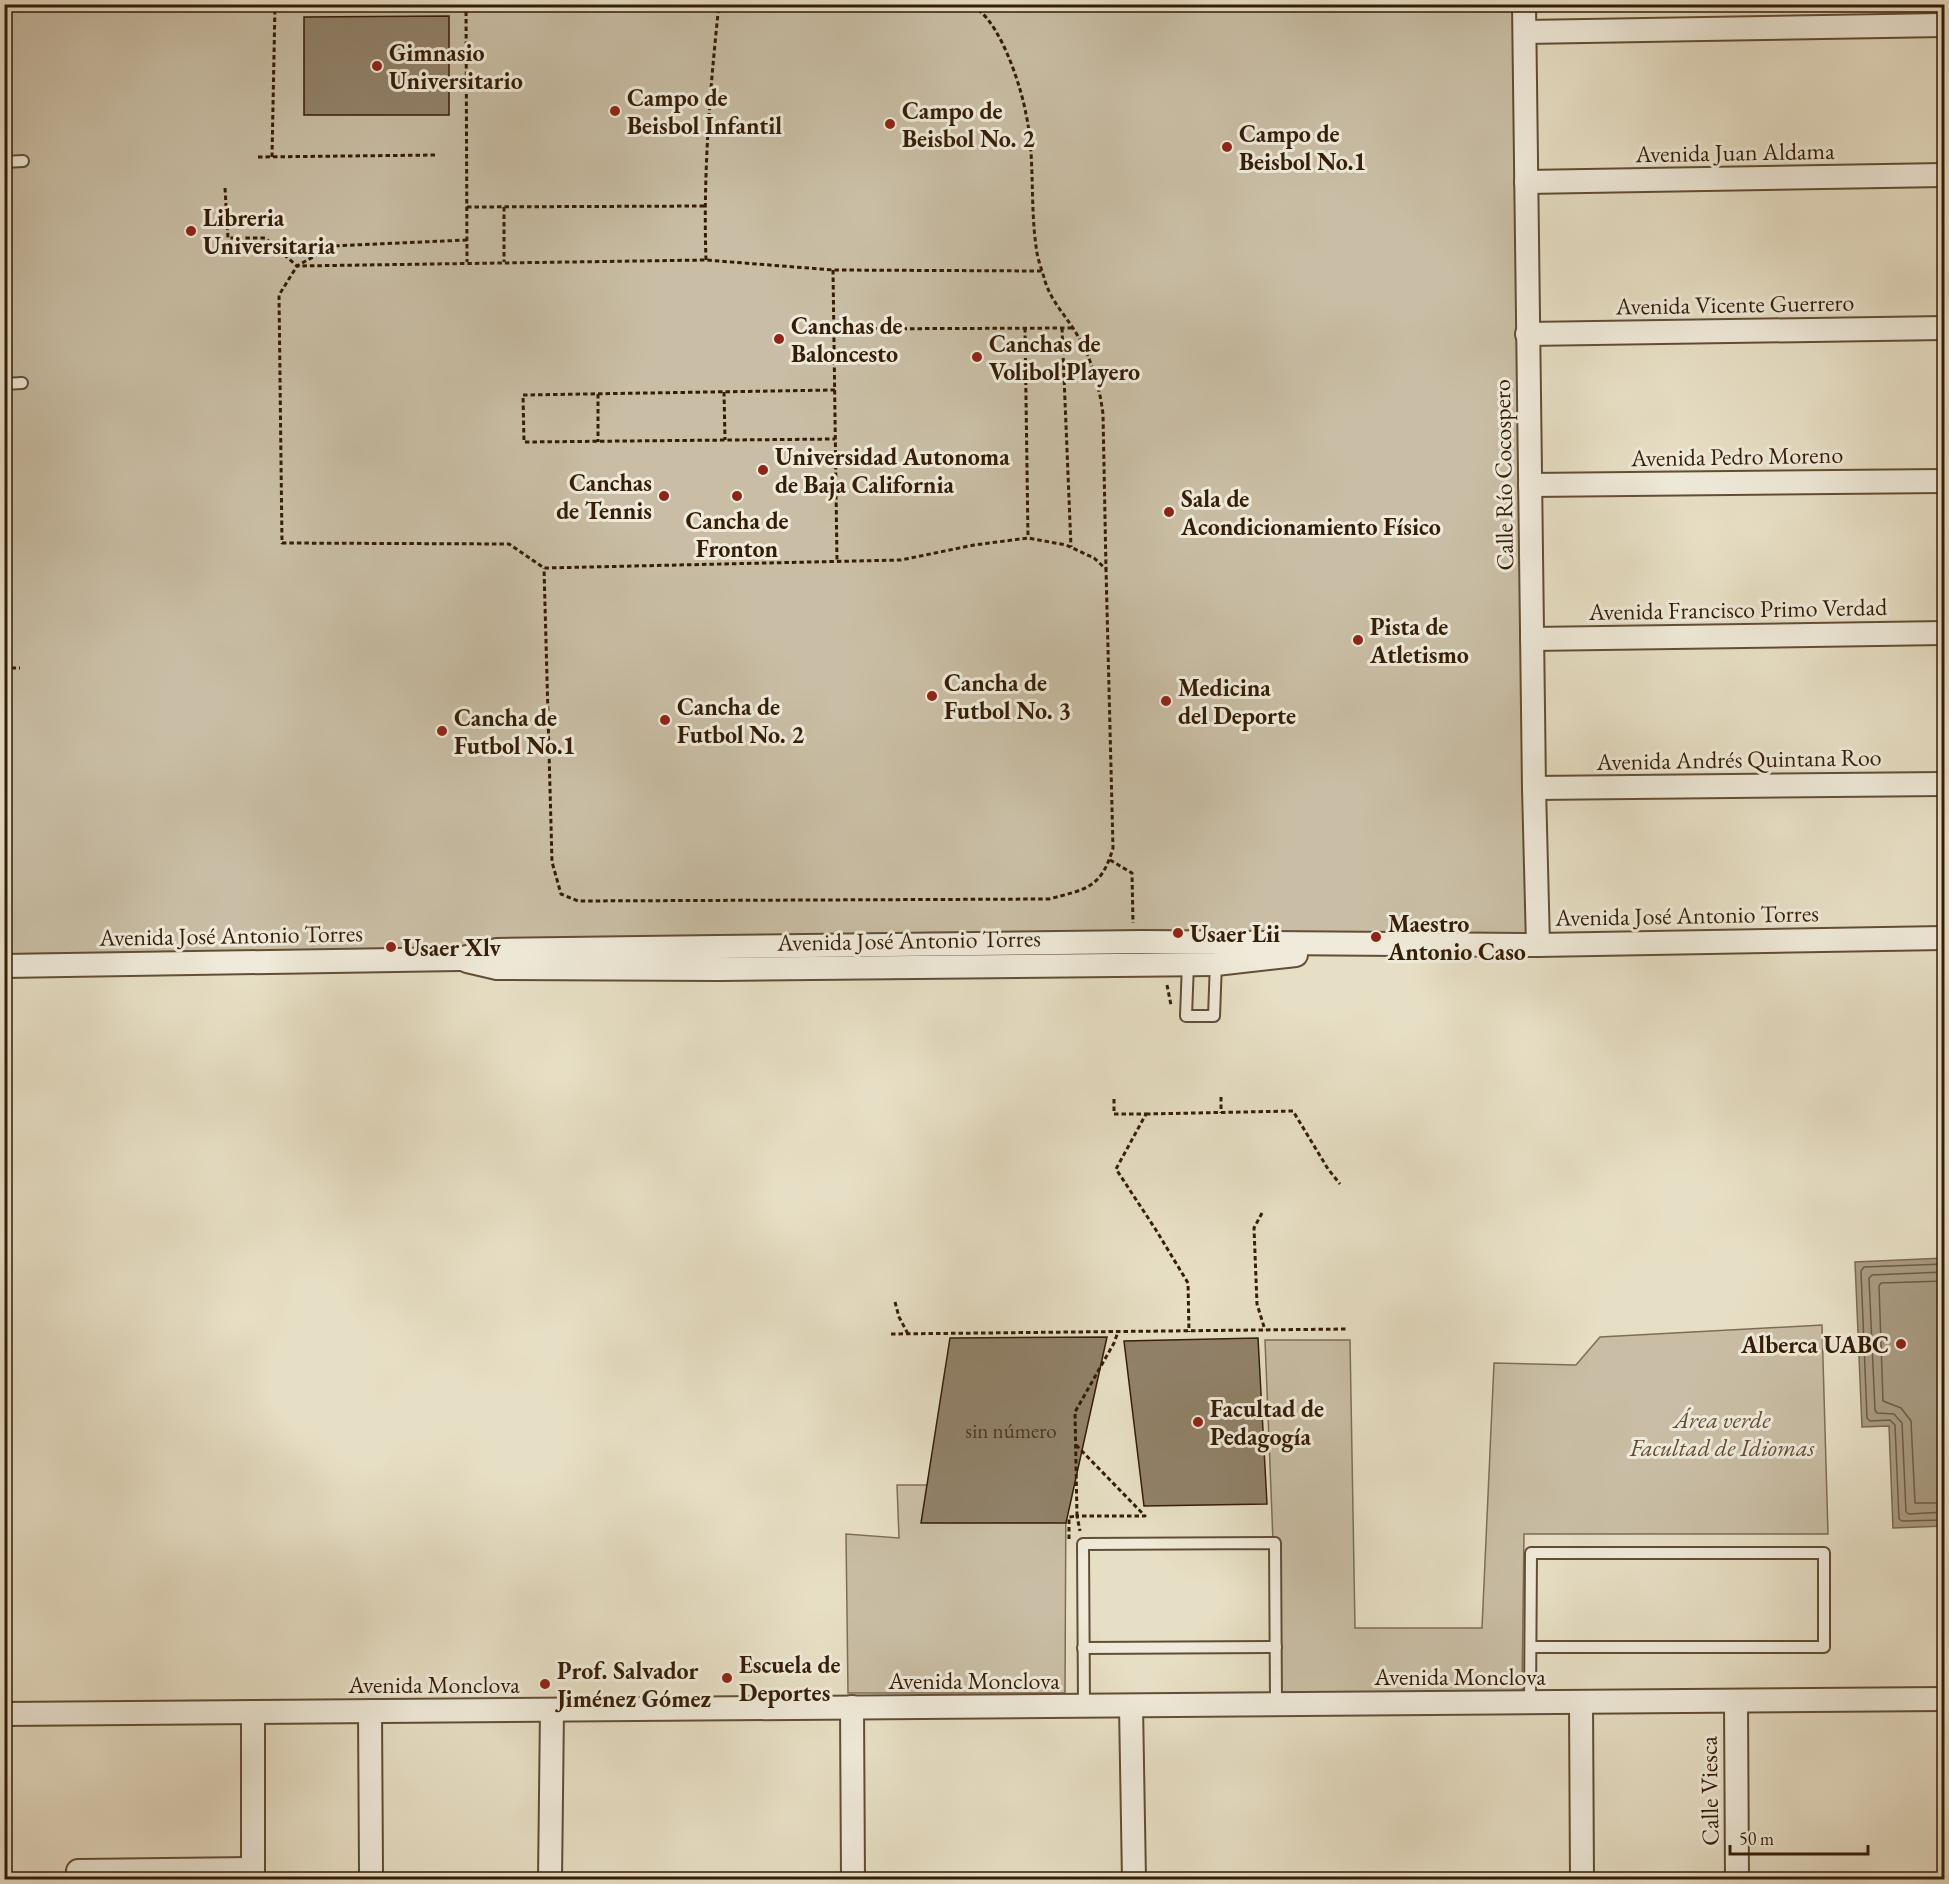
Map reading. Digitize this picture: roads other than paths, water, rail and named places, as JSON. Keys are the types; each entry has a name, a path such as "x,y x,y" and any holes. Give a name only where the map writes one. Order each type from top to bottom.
{"street":[{"name":"Calle Río Cocospero","path":"1524,4 1527,334 1538,945"},
{"path":"1525,32 1944,25"},
{"name":"Avenida Juan Aldama","path":"1526,182 1944,175"},
{"name":"Avenida Vicente Guerrero","path":"1527,334 1944,328"},
{"name":"Avenida Pedro Moreno","path":"1530,485 1944,481"},
{"name":"Avenida Francisco Primo Verdad","path":"1532,639 1944,633"},
{"name":"Avenida Andrés Quintana Roo","path":"1534,788 1944,784"},
{"name":"Avenida José Antonio Torres","path":"4,966 459,959 497,950 718,958 1216,953 1359,943 1538,945 1944,938"},
{"name":"Avenida Monclova","path":"4,1714 1944,1700"},
{"name":"Calle Viesca","path":"1736,1701 1737,1880"},
{"path":"1581,1702 1582,1880"},
{"path":"1131,1706 1134,1880"},
{"path":"852,1707 854,1880"},
{"path":"550,1880 552,1710"},
{"path":"370,1711 370,1871"},
{"path":"78,1871 253,1874 253,1712"}],"lane":[{"path":"4,162 23,161"},
{"path":"4,384 22,383"},
{"path":"1188,953 1186,1016 1214,1016 1216,953"},
{"path":"1084,1706 1083,1544 1275,1543 1276,1704"},
{"path":"1530,1702 1531,1553 1824,1553 1824,1647 1531,1647"},
{"path":"1083,1648 1276,1647"}],"water":[{"name":"Alberca UABC","path":"1944,1258 1944,1526 1893,1528 1889,1426 1862,1427 1855,1262"}],"place":[{"name":"Gimnasio Universitario","path":"377,66"},
{"name":"Campo de Beisbol Infantil","path":"615,111"},
{"name":"Campo de Beisbol No. 2","path":"890,124"},
{"name":"Campo de Beisbol No.1","path":"1227,147"},
{"name":"Libreria Universitaria","path":"191,231"},
{"name":"Canchas de Baloncesto","path":"779,339"},
{"name":"Canchas de Volibol Playero","path":"977,357"},
{"name":"Universidad Autonoma de Baja California","path":"763,470"},
{"name":"Canchas de Tennis","path":"664,496"},
{"name":"Cancha de Fronton","path":"737,496"},
{"name":"Sala de Acondicionamiento Físico","path":"1169,512"},
{"name":"Pista de Atletismo","path":"1358,640"},
{"name":"Cancha de Futbol No. 3","path":"932,696"},
{"name":"Medicina del Deporte","path":"1166,701"},
{"name":"Cancha de Futbol No. 2","path":"665,720"},
{"name":"Cancha de Futbol No.1","path":"442,731"},
{"name":"Usaer Lii","path":"1178,933"},
{"name":"Maestro Antonio Caso","path":"1376,937"},
{"name":"Usaer Xlv","path":"391,947"},
{"name":"Alberca UABC","path":"1901,1344"},
{"name":"Facultad de Pedagogía","path":"1198,1422"},
{"name":"Escuela de Deportes","path":"727,1678"},
{"name":"Prof. Salvador Jiménez Gómez","path":"545,1684"}],"park label":[{"name":"Área verde Facultad de Idiomas","path":"1722,1433"}]}
